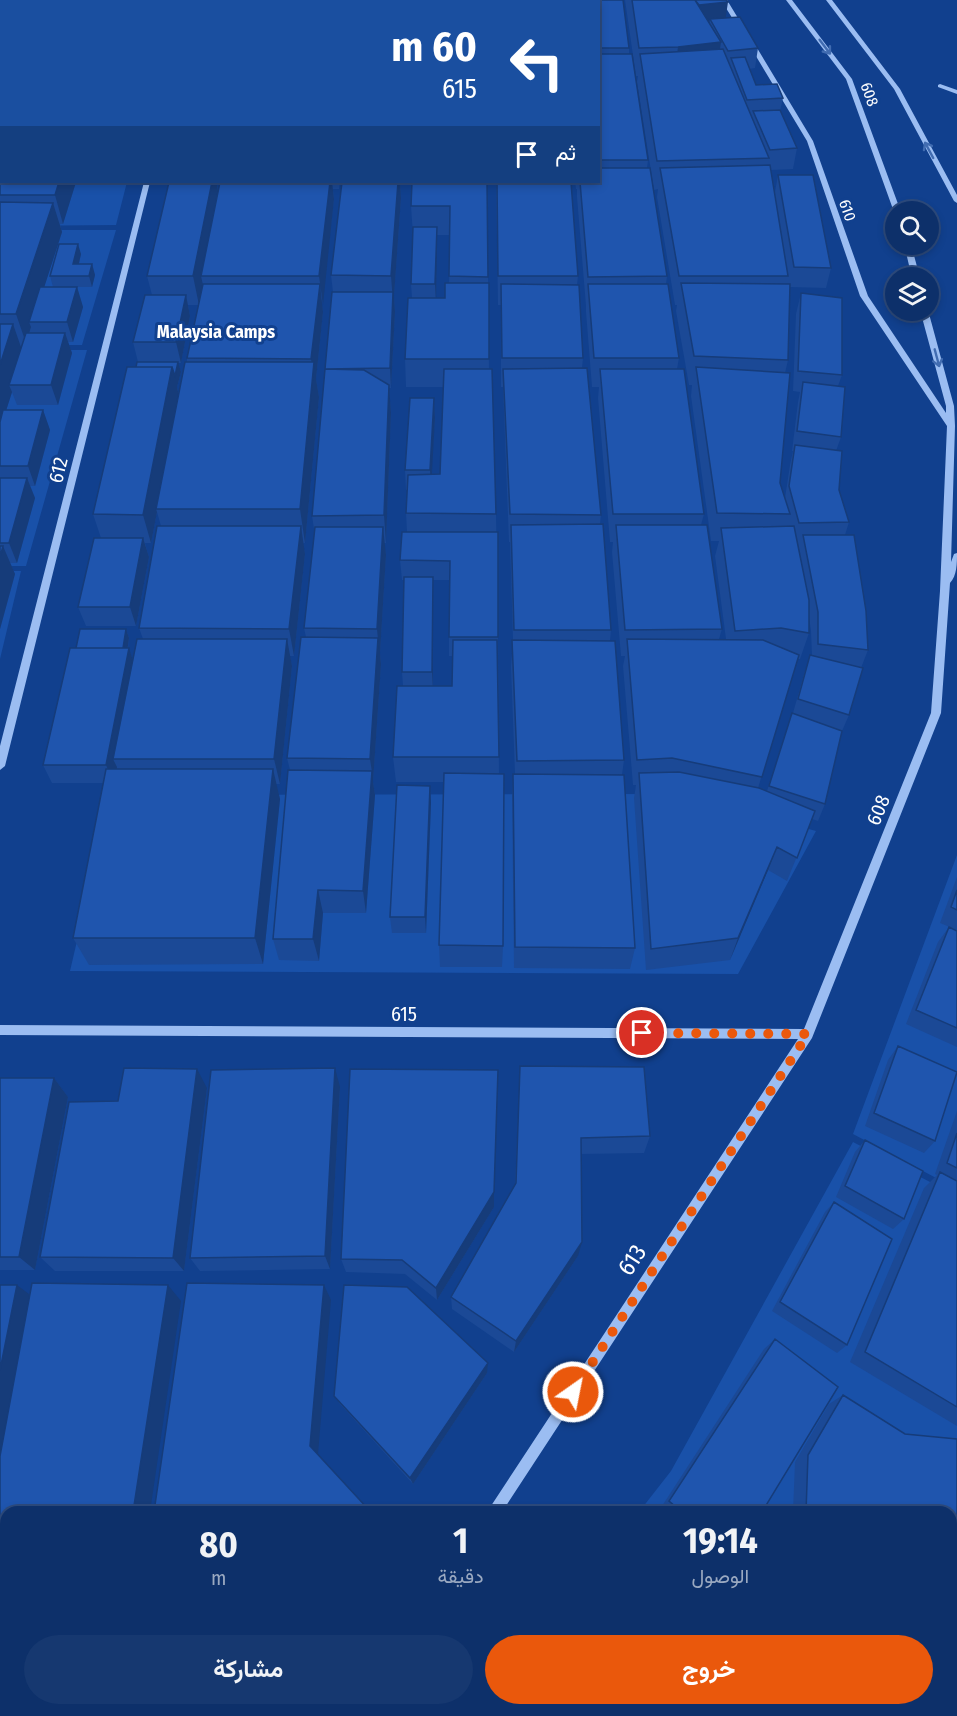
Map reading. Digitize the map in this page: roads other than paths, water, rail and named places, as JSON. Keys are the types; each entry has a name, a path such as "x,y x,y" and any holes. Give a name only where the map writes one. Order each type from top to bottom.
{"street":[{"name":"610","path":"724,0 810,141 864,296 951,426"},
{"name":"608","path":"789,0 849,79 894,201"},
{"name":"608","path":"829,0 897,90 957,201"},
{"path":"940,86 957,92"},
{"name":"612","path":"0,766 147,183"},
{"name":"608","path":"808,1034 936,713 945,591 951,426 950,406 927,321"},
{"name":"608","path":"945,591 957,556"},
{"name":"615","path":"0,1030 808,1034"},
{"name":"613","path":"499,1506 808,1034"}],"district":[{"name":"Malaysia Camps","path":"216,332"}]}
